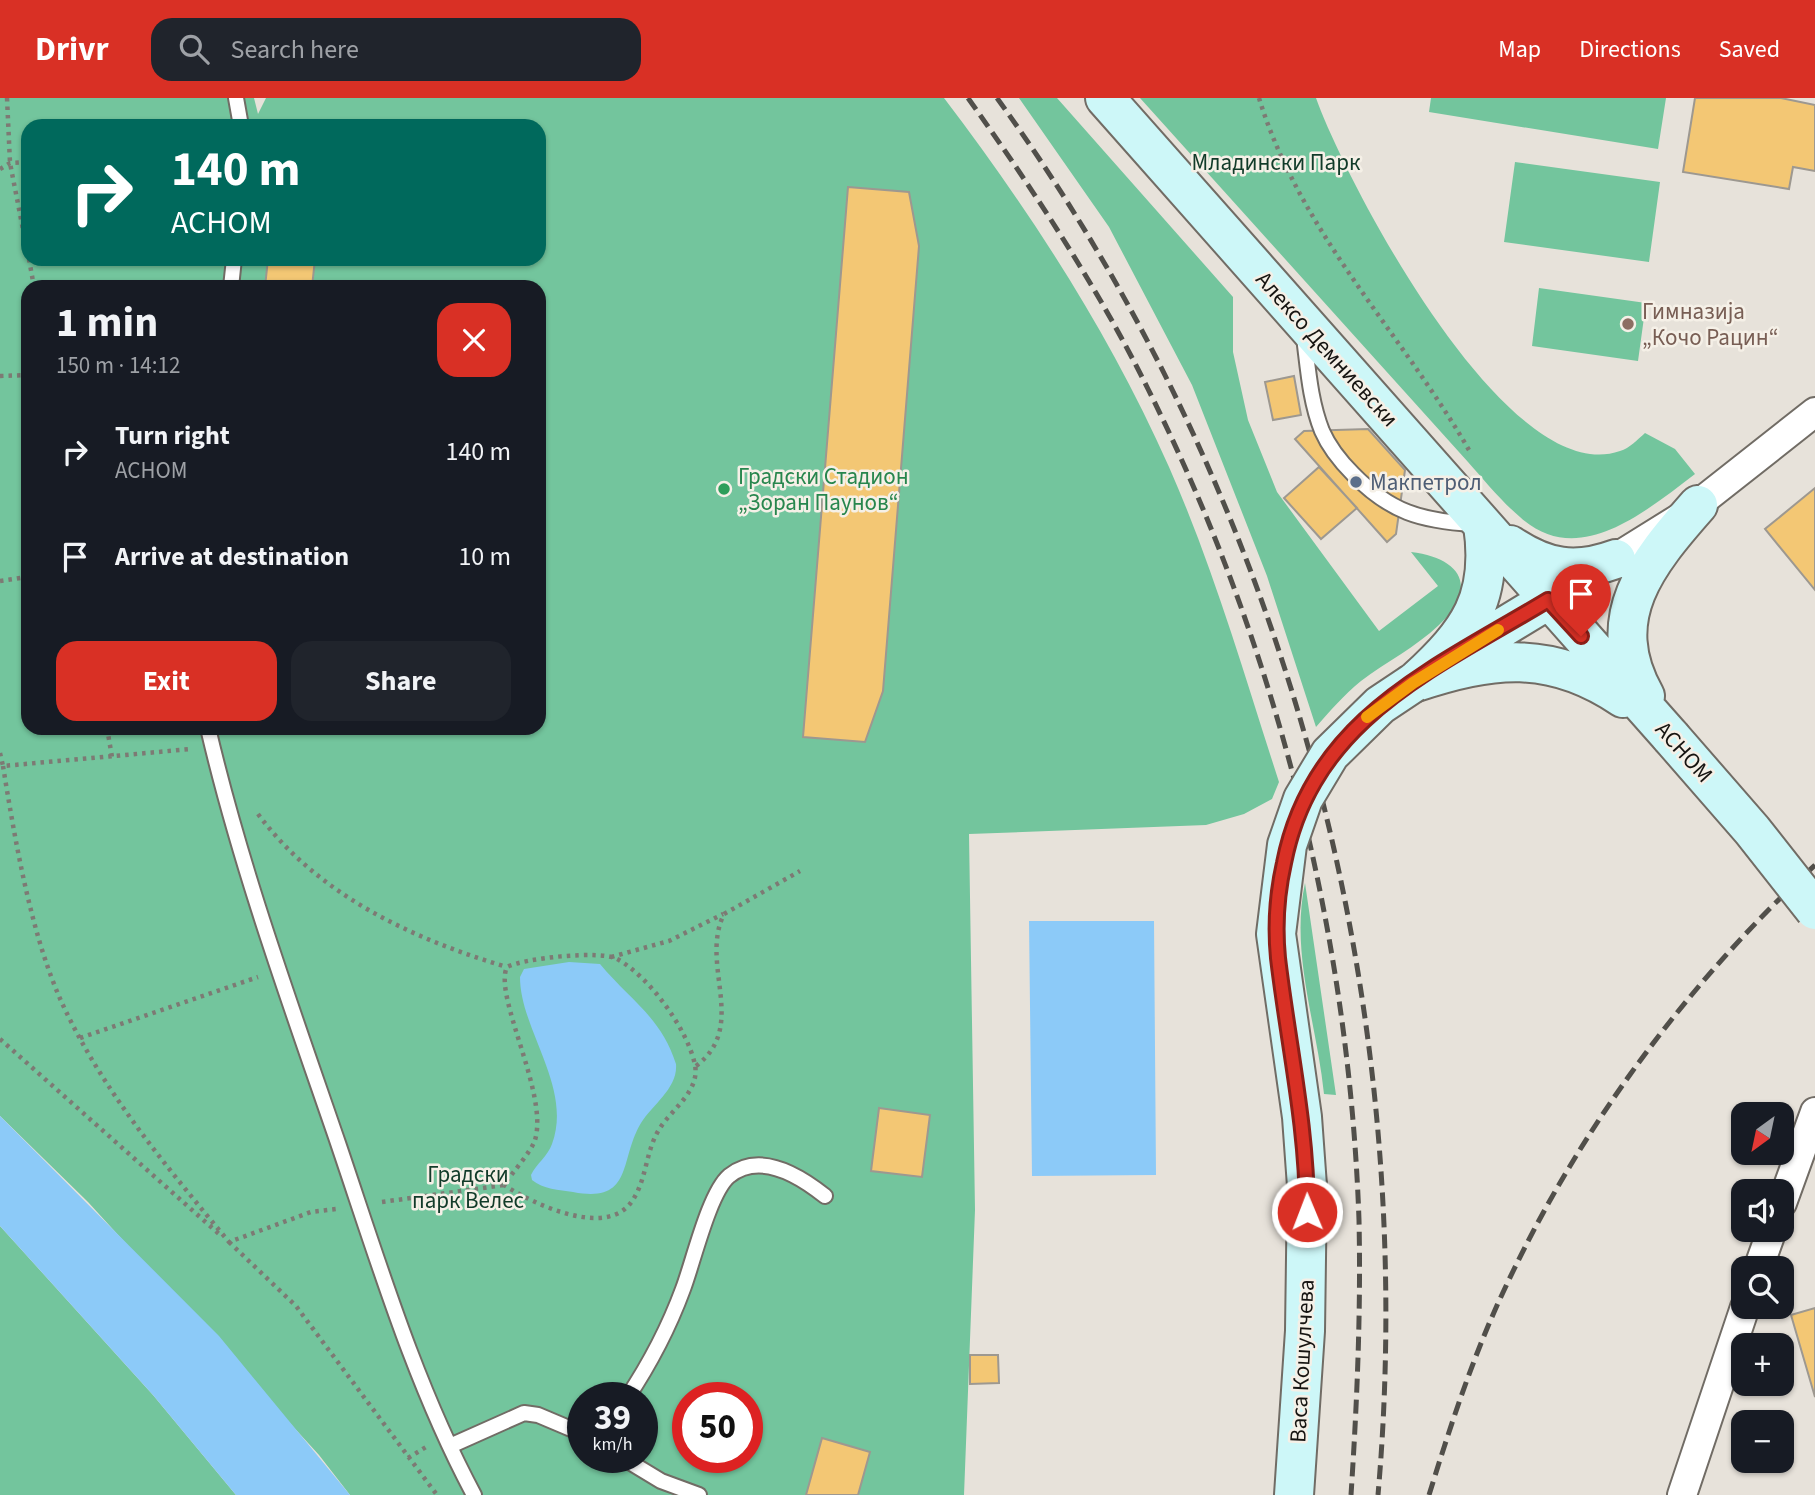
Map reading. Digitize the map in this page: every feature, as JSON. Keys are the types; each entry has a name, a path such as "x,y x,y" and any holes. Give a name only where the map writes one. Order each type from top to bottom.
{"main road":[{"name":"Алексо Демниевски","path":"1105,98 1548,600"},
{"path":"1667,733 1629,662 1628,619 1642,576 1667,540 1698,505"},
{"path":"1483,525 1522,553 1556,568 1576,570 1616,559"},
{"path":"1413,683 1458,639 1478,606 1487,573 1483,525"},
{"path":"1413,683 1548,600"},
{"name":"АСНОМ","path":"1548,600 1759,839 1815,910"},
{"path":"1413,683 1497,661 1553,666 1596,681 1667,733"},
{"name":"Васа Кошулчева","path":"1294,1495 1305,1331 1307,1186 1302,1117 1276,934 1287,845 1303,799 1330,754 1380,705 1413,683"}],"street":[{"path":"1548,600 1698,505 1815,412"},
{"path":"1791,1179 1815,1112"},
{"path":"1682,1495 1741,1319"}],"lane":[{"path":"236,98 240,119"},
{"path":"1302,321 1316,414 1323,433 1345,466 1373,494 1395,509 1429,519 1483,525"},
{"path":"210,735 251,889 359,1206 428,1396 474,1495"},
{"path":"635,1382 682,1291 716,1195 726,1178 737,1170 772,1166 799,1177 825,1196"},
{"path":"450,1446 524,1413 538,1415 567,1427"},
{"path":"648,1473 661,1481 699,1495"}],"path":[{"path":"8,98 10,163 21,220"},
{"path":"1259,98 1292,179 1330,249 1444,406 1475,461"},
{"path":"0,169 10,163 21,162"},
{"path":"0,376 21,375"},
{"path":"0,581 21,579"},
{"path":"108,735 112,757"},
{"path":"3,766 212,746"},
{"path":"0,753 32,911 61,1001 121,1105 229,1242"},
{"path":"253,807 286,847 362,907 414,935 507,967 550,959 610,957 669,941 724,914 800,871"},
{"path":"695,1066 714,1046 723,1019 724,1003 715,965 719,924 724,914"},
{"path":"229,1242 311,1212 504,1185 534,1203 572,1214 605,1217 622,1212 633,1201 640,1186 660,1129 693,1082 695,1066 680,1029 665,1003 625,965 610,957"},
{"path":"504,1185 534,1143 538,1122 524,1053 504,988 507,967"},
{"path":"80,1038 279,970"},
{"path":"0,1039 229,1242 296,1306 437,1495"}],"green space":[{"name":"Градски парк Велес","path":"0,98 254,98 258,114 266,98 944,98 1008,186 1067,276 1095,322 1146,418 1200,544 1279,782 1272,799 1244,814 1206,825 969,834 975,1210 964,1495 350,1495 319,1455 88,1202 0,1116"},
{"path":"1019,98 1057,98 1233,297 1233,352 1248,420 1277,492 1379,631 1438,586 1411,552 1442,561 1459,576 1459,598 1439,625 1361,681 1316,727 1267,576 1192,385 1109,227"},
{"name":"Младински Парк","path":"1140,98 1316,98 1360,194 1396,257 1437,321 1482,379 1529,425 1576,451 1620,451 1645,433 1675,449 1695,474 1655,504 1611,529 1588,536 1565,538 1542,532 1520,517 1493,491"},
{"path":"1431,98 1666,98 1658,149 1429,112"},
{"path":"1515,162 1660,182 1649,262 1504,242"},
{"path":"1539,288 1646,303 1638,361 1532,346"},
{"path":"1305,883 1336,1095 1324,1094 1306,989 1301,936"},
{"path":"0,1226 153,1395 236,1495 0,1495"}],"water":[{"path":"1029,921 1154,921 1156,1175 1032,1176"},
{"path":"569,962 600,964 653,1021 670,1048 676,1064 676,1073 669,1088 641,1123 634,1137 622,1176 616,1185 593,1194 546,1187 532,1180 531,1175 552,1144 557,1123 556,1101 522,997 520,977 524,969"},
{"path":"0,1116 219,1336 350,1495 236,1495 153,1395 0,1226"}],"building":[{"path":"1695,98 1781,98 1815,105 1815,171 1793,167 1789,189 1683,172"},
{"path":"848,187 909,192 919,246 883,691 865,742 803,737"},
{"path":"267,266 314,266 313,280 266,280"},
{"path":"1294,376 1301,415 1273,420 1265,382"},
{"path":"1368,429 1405,470 1396,534 1387,542 1295,439 1304,431"},
{"path":"1319,467 1357,508 1321,539 1284,498"},
{"path":"1815,488 1815,590 1765,529"},
{"path":"879,1108 930,1115 922,1177 871,1171"},
{"path":"1815,1308 1815,1397 1792,1319 1794,1314"},
{"path":"970,1355 998,1355 999,1383 970,1384"},
{"path":"822,1438 870,1452 858,1495 806,1495"}],"railway":[{"path":"968,98 1064,240 1108,313 1148,389 1193,486 1234,587 1268,689 1298,793 1322,899 1340,1006 1352,1113 1359,1220 1359,1289 1351,1495"},
{"path":"997,98 1098,253 1185,416 1256,586 1312,762 1353,942 1377,1125 1386,1310 1378,1495"},
{"path":"1429,1495 1464,1389 1494,1311 1535,1227 1568,1170 1640,1060 1680,1008 1768,910 1815,865"}],"slow traffic":[{"path":"1367,717 1413,683 1498,630"}],"place":[{"name":"Гимназија „Кочо Рацин“","path":"1628,324"},
{"name":"Макпетрол","path":"1356,482"},
{"name":"Градски Стадион „Зоран Паунов“","path":"724,489"}],"route":[{"path":"1307,1212 1302,1117 1276,934 1287,845 1303,799 1330,754 1380,705 1548,600 1581,636"}]}
